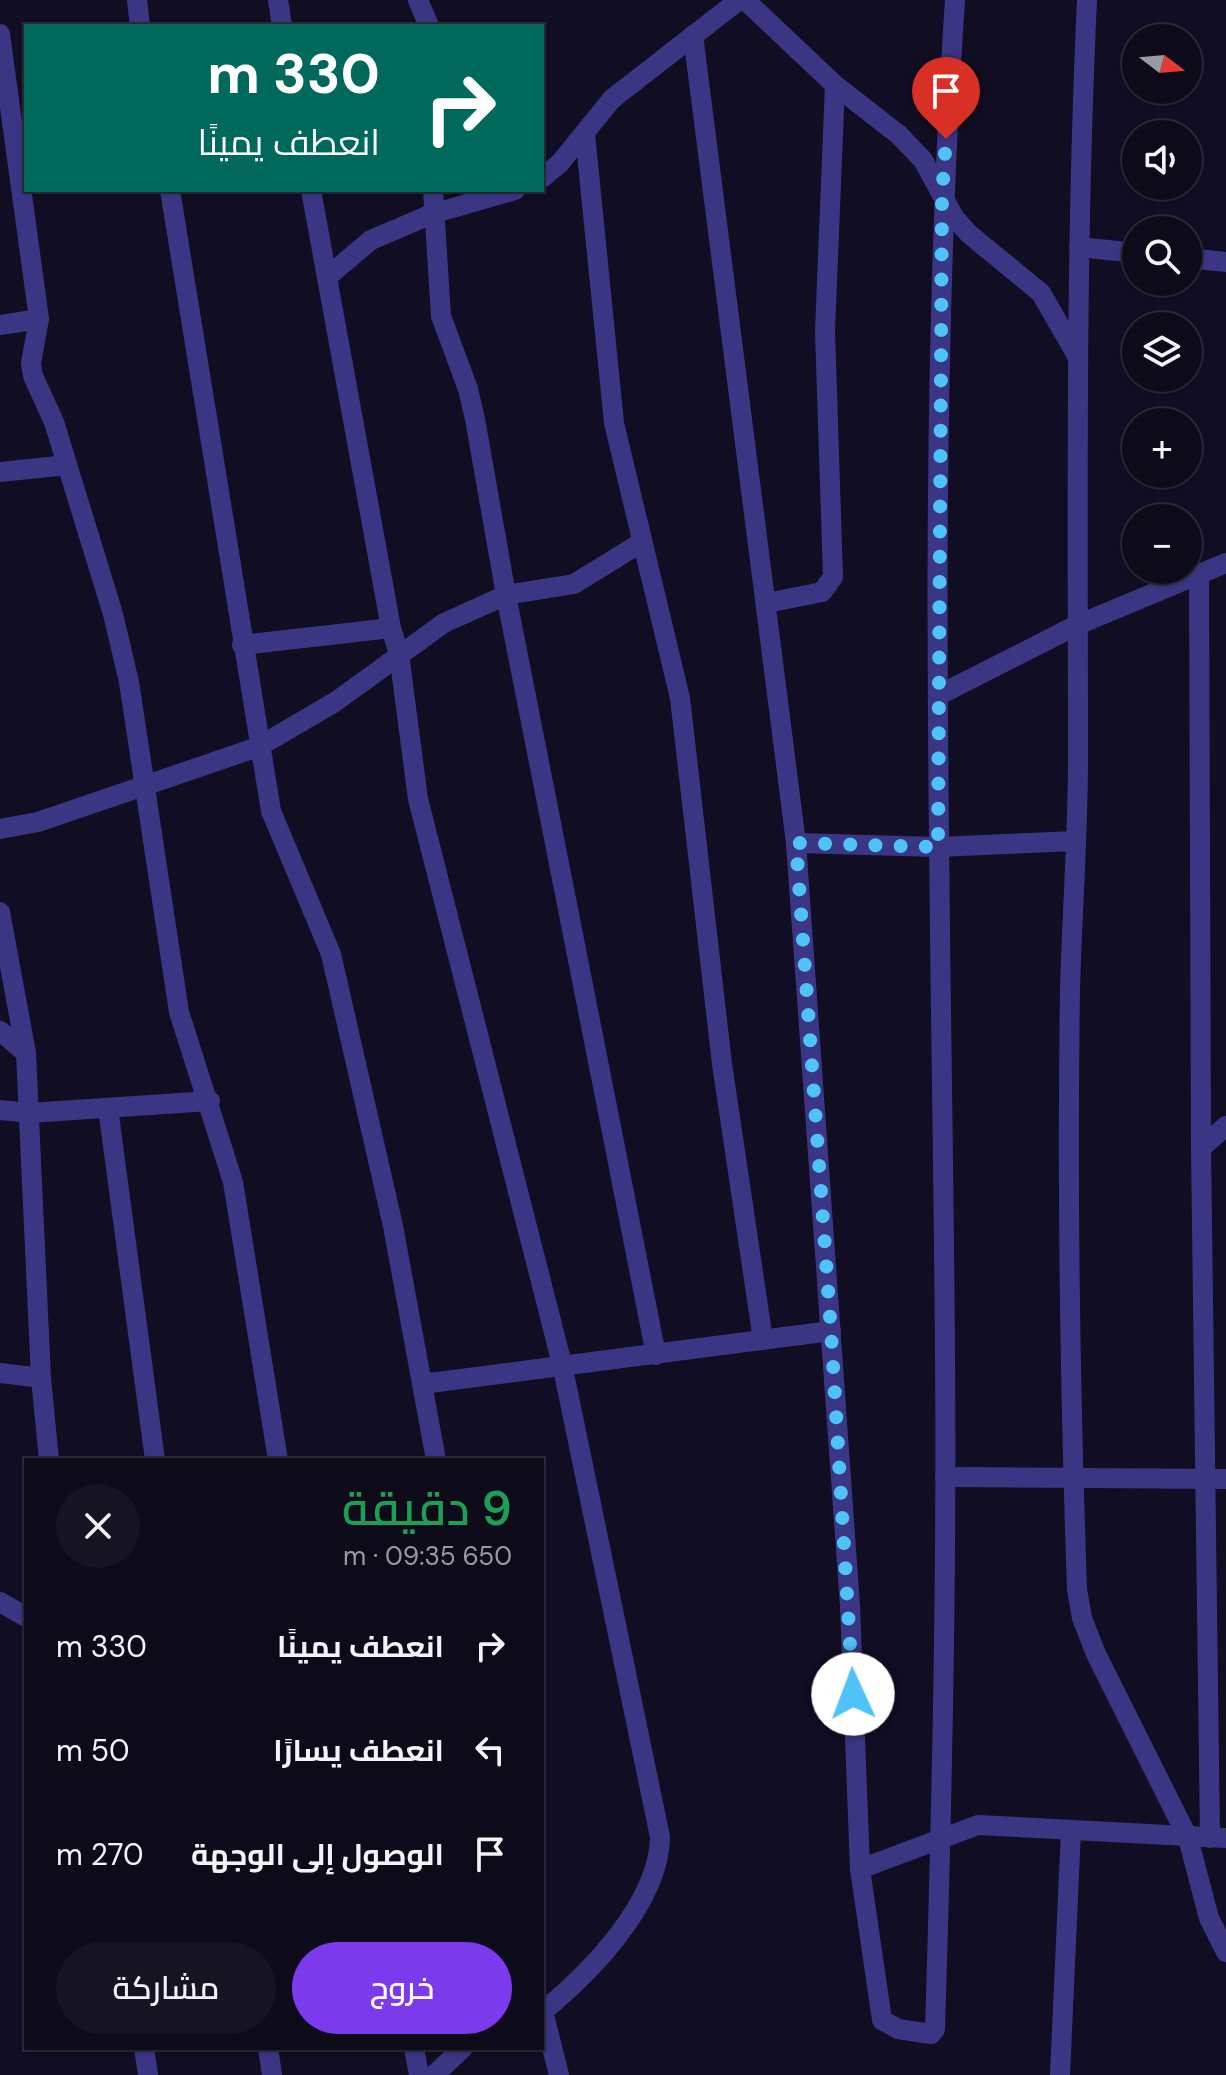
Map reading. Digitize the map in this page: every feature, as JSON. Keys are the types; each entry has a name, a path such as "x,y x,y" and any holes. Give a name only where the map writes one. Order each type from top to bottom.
{"street":[{"path":"137,0 140,24"},
{"path":"278,0 282,24"},
{"path":"418,0 428,24"},
{"path":"544,176 560,163 612,99 739,0"},
{"path":"745,0 835,85 899,135 923,160 969,234 1041,293 1078,357"},
{"path":"693,35 796,843 850,1606 860,1869 882,2020 898,2029 931,2034 935,2029 941,1839 945,1477 938,847 942,195 955,0"},
{"path":"1087,0 1079,247 1076,841 1070,988 1068,1335 1082,1618 1188,1838 1209,1918 1226,1952"},
{"path":"0,34 8,156 24,182"},
{"path":"767,603 822,592 833,577 825,331 835,85"},
{"path":"585,134 614,423 680,698 722,1064 763,1340"},
{"path":"29,192 39,319 31,363 33,376 54,422 113,614 129,682 179,1012 210,1101 233,1182 278,1458"},
{"path":"170,192 258,747 271,811 331,954 393,1226 436,1458"},
{"path":"311,192 391,628 399,654 418,799 562,1364 660,1837 656,1870 614,1943 544,2008"},
{"path":"433,192 441,316 468,389 656,1355"},
{"path":"327,277 371,240 432,214 508,192"},
{"path":"1079,247 1122,252"},
{"path":"1202,259 1226,262"},
{"path":"0,325 39,319"},
{"path":"0,472 67,465"},
{"path":"0,829 38,822 145,788 258,747 335,702 444,623 506,595 574,584 642,542"},
{"path":"1202,572 1226,563"},
{"path":"939,695 1075,626 1173,584"},
{"path":"860,1869 978,1825 1218,1838 1204,1478 1199,584"},
{"path":"242,645 391,628"},
{"path":"796,843 938,847 1076,841"},
{"path":"0,912 26,1053 41,1378 49,1458"},
{"path":"0,1031 26,1053"},
{"path":"0,1110 29,1113 210,1101"},
{"path":"108,1108 155,1458"},
{"path":"1201,1148 1226,1126"},
{"path":"422,1384 831,1331"},
{"path":"0,1373 41,1378"},
{"path":"945,1477 1226,1479"},
{"path":"0,1602 24,1616"},
{"path":"1060,2075 1071,1830"},
{"path":"544,2018 559,2075"},
{"path":"144,2050 148,2075"},
{"path":"268,2050 272,2075"},
{"path":"414,2050 419,2075"},
{"path":"434,2075 461,2050"}],"route":[{"path":"853,1694 850,1606 796,843 938,847 942,195 946,139"}]}
